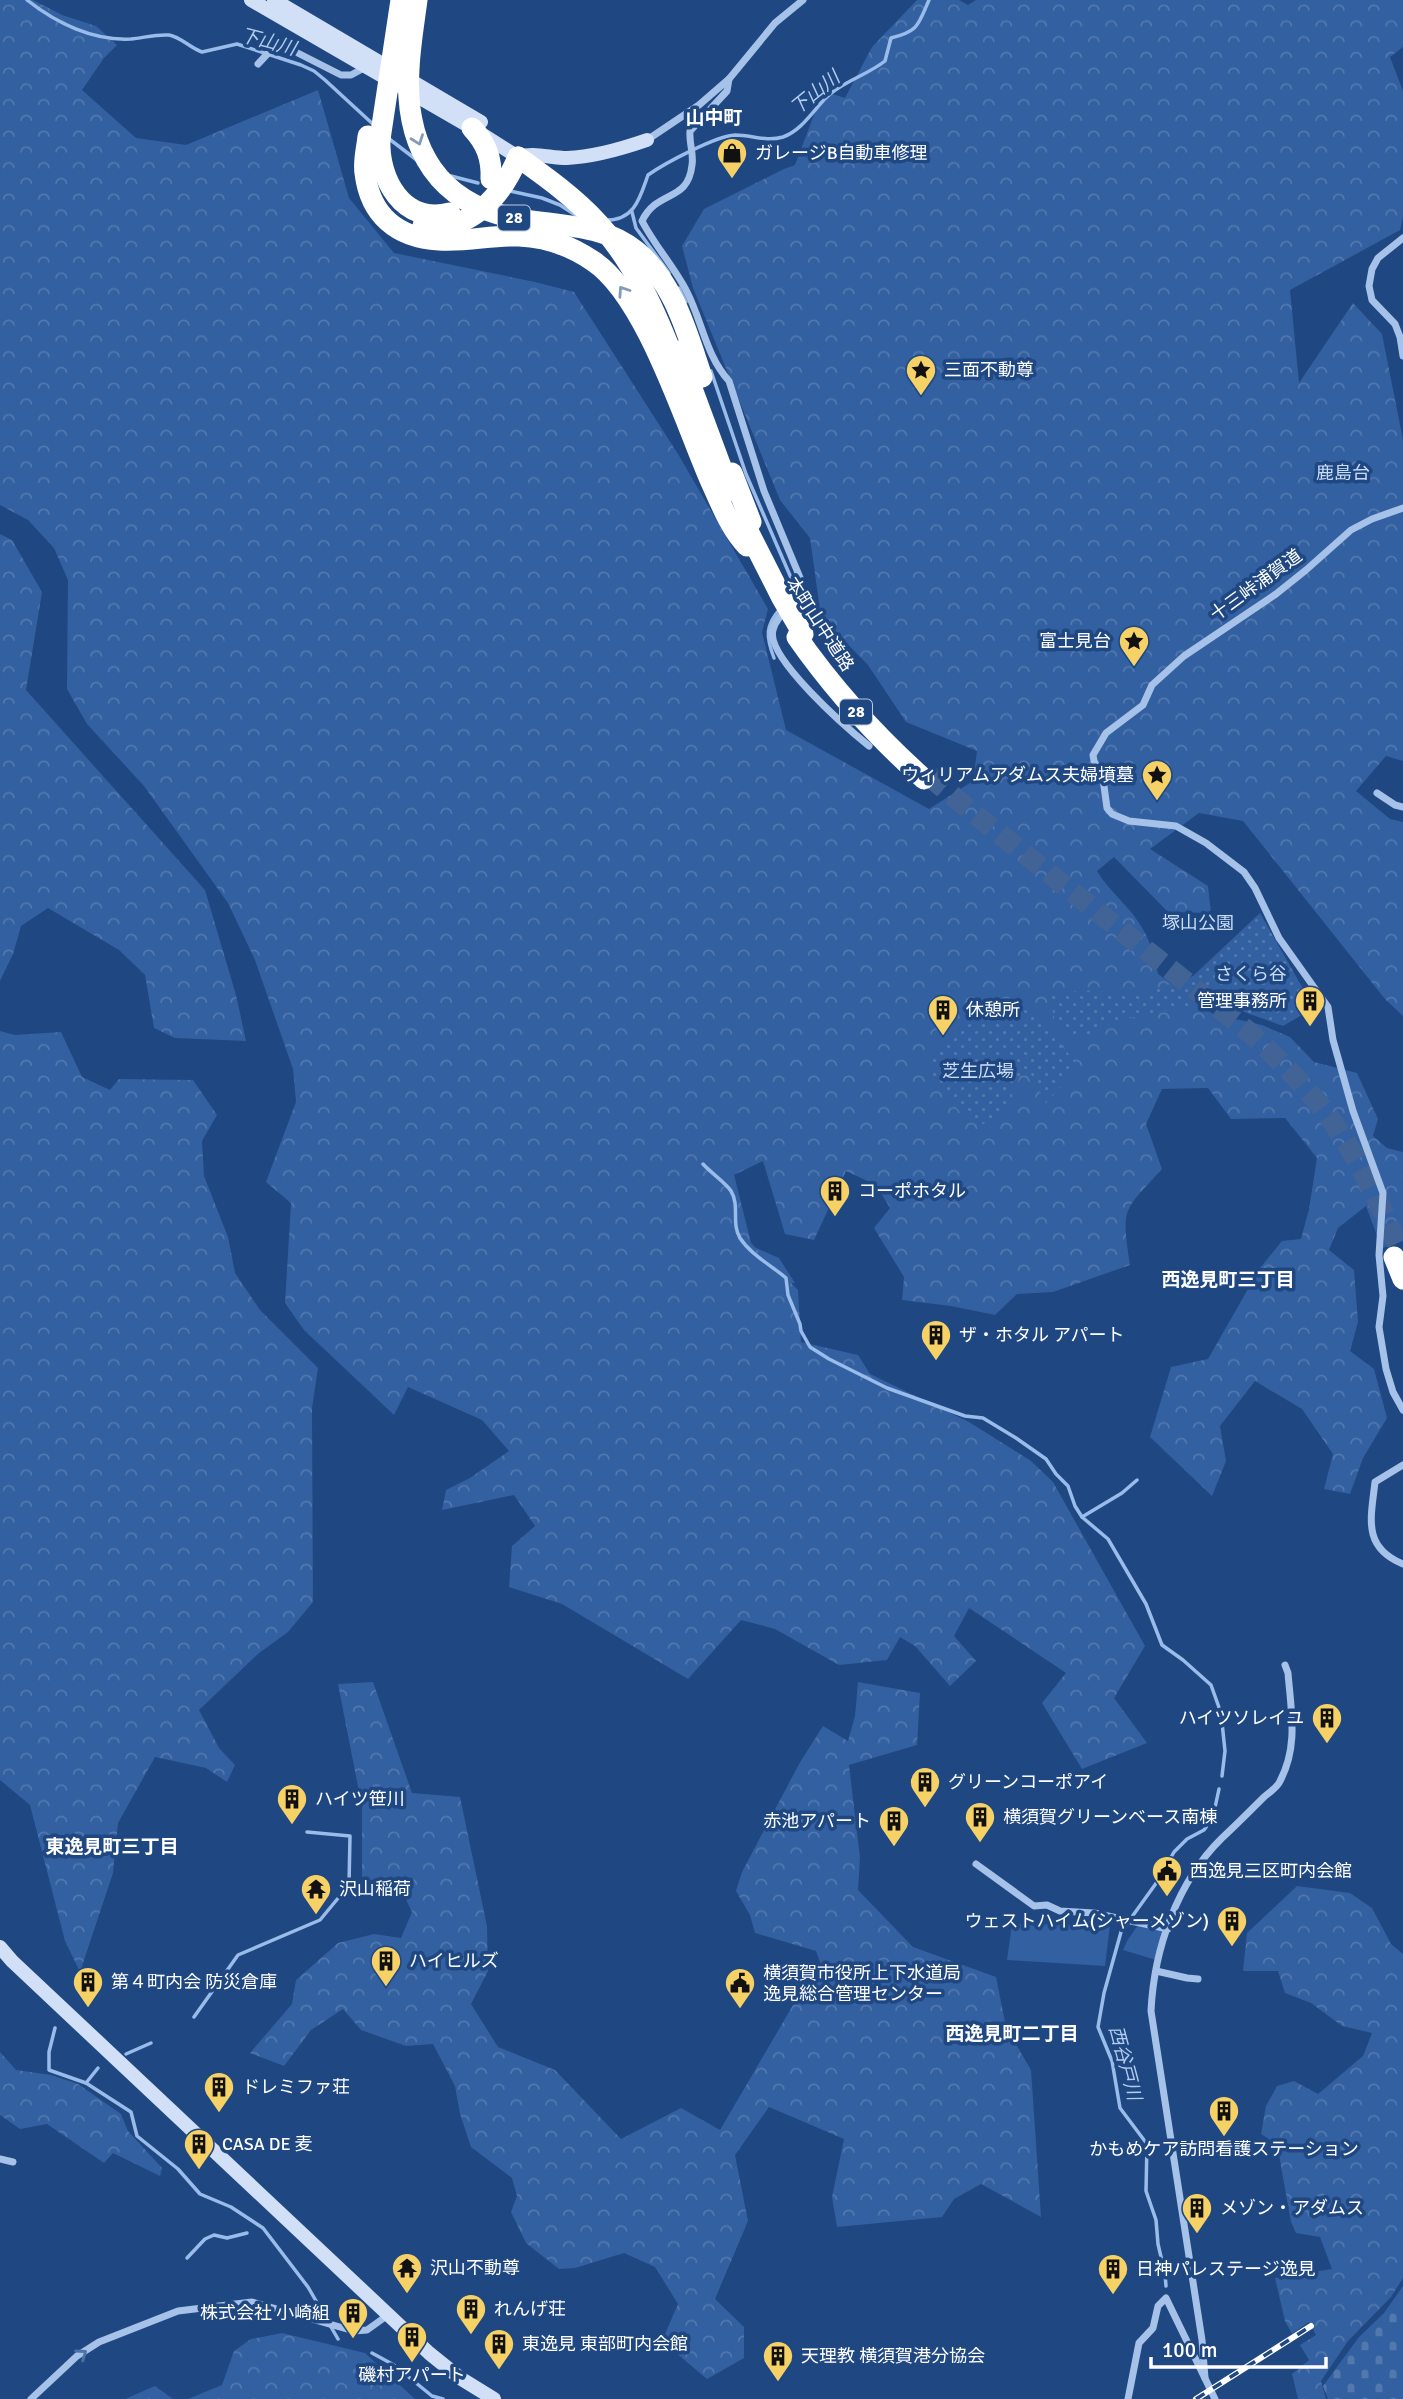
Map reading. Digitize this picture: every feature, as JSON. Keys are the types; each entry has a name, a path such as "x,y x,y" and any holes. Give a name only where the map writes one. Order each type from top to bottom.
{"highway":[{"path":"391,0 374,137 372,176 380,193 398,215 410,222 434,228 468,220 488,204 523,155"},
{"path":"401,0 374,137 390,189 405,204 423,212 442,215 460,210 477,197 499,170 523,155"},
{"name":"28","path":"417,0 409,69 410,110 418,142 433,172 463,200 490,212 595,230 635,250 653,268 682,320 702,377 735,481 743,530"},
{"path":"472,128 487,148 491,179"},
{"name":"28","path":"374,137 364,170 375,208 393,226 423,238 441,241 538,238 577,251 596,262 619,284 639,317 668,379 717,496 743,530"},
{"path":"523,155 591,211 636,264 660,306 743,530"},
{"name":"本町山中道路","path":"743,530 818,667 876,734 926,777"},
{"path":"1399,1256 1403,1279"}],"street":[{"path":"251,0 523,155 553,158 599,154 647,140 699,105 729,79 741,68 775,23 803,0"},
{"path":"274,0 477,120 523,155"},
{"path":"259,63 271,50 284,46 341,75 351,75 365,67"},
{"path":"729,79 727,91 690,131 692,166 685,186 678,193 659,200 648,209 642,221 655,245 687,290 717,368 729,381 764,491 801,580 801,595 774,626 773,642 797,677 824,708 869,746"},
{"path":"1403,238 1378,258 1370,275 1369,286 1372,300 1395,324 1403,356"},
{"name":"十三峠浦賀道","path":"1403,508 1351,530 1276,594 1196,646 1155,682 1143,705 1106,733 1095,748 1094,761 1103,779 1107,808 1112,814 1129,821 1176,826 1206,843 1244,872 1255,888 1279,938 1328,1007 1353,1111 1383,1192 1379,1255 1382,1296 1379,1327 1386,1368 1393,1392 1403,1410"},
{"path":"1377,793 1403,807"},
{"path":"1403,1465 1375,1482 1370,1521 1380,1551 1403,1564"},
{"path":"1205,2378 1202,2340 1151,2011 1152,1988 1168,1928 1189,1878 1206,1854 1279,1785 1290,1754 1294,1728 1285,1665"},
{"path":"976,1864 1034,1906 1047,1905 1060,1911 1094,1913 1168,1928"},
{"path":"0,1947 388,2315 450,2370 494,2399"},
{"path":"1156,1971 1198,1979"},
{"path":"0,2159 13,2162"},
{"path":"1128,2399 1139,2343 1153,2328 1158,2306 1166,2298 1214,2399"},
{"path":"36,2397 77,2356 99,2342 178,2311 252,2302 354,2331 367,2330 388,2315"}],"green space":[{"name":"鹿島台","path":"0,0 33,0 62,15 96,26 117,45 104,58 82,90 136,138 186,145 318,90 349,198 394,253 574,292 678,454 768,609 762,632 786,730 929,809 973,781 977,751 906,722 868,665 821,617 810,538 780,500 693,288 682,246 704,209 795,165 823,91 845,98 872,47 917,0 959,0 968,5 976,0 1403,0 1403,47 1390,57 1403,91 1403,216 1400,230 1290,290 1299,383 1353,303 1382,334 1403,440 1403,761 1386,756 1356,791 1390,819 1403,822 1403,1016 1385,999 1243,821 1199,813 1150,849 1208,886 1211,913 1168,912 1114,857 1097,871 1143,929 1158,974 1213,1014 1262,1025 1290,1037 1314,1062 1357,1073 1378,1119 1373,1136 1387,1148 1403,1152 1403,1238 1382,1249 1366,1206 1338,1228 1329,1250 1354,1270 1358,1322 1350,1351 1374,1369 1387,1418 1363,1458 1350,1494 1324,1489 1333,1454 1302,1409 1255,1381 1220,1426 1226,1461 1212,1496 1150,1437 1171,1367 1208,1359 1260,1268 1282,1241 1301,1239 1317,1158 1285,1118 1231,1119 1208,1088 1162,1089 1146,1124 1162,1169 1139,1194 1128,1211 1126,1231 1130,1265 1053,1292 1017,1294 995,1315 902,1300 904,1277 874,1228 890,1208 876,1185 846,1171 814,1240 785,1234 763,1161 734,1175 751,1243 798,1290 801,1342 858,1355 870,1374 969,1422 1031,1461 1053,1482 1145,1646 1114,1698 1147,1743 1082,1769 1042,1703 1066,1673 969,1608 954,1636 976,1661 950,1686 915,1646 900,1637 887,1660 839,1665 775,1629 741,1620 688,1679 562,1604 509,1587 512,1546 535,1526 514,1495 442,1510 446,1490 470,1478 509,1451 482,1420 408,1387 394,1415 304,1330 285,1303 291,1203 266,1182 296,1102 293,1069 255,960 228,903 144,786 87,724 67,689 68,580 54,548 28,520 0,505"},
{"path":"0,534 12,540 42,592 26,690 205,890 236,995 246,1041 175,1038 154,1028 145,975 119,950 48,908 21,926 13,954 0,981"},
{"name":"さくら谷","path":"1260,913 1314,1008 1283,1026 1236,1009 1168,1010 1116,1021 1073,1042 1055,1021 1049,997 1082,990 1148,992 1193,976"},
{"name":"芝生広場","path":"1018,998 1079,1067 1046,1103 1031,1074 1020,1076 1006,1106 980,1126 965,1117 926,1076 933,1058 975,1012"},
{"path":"0,1031 15,1035 61,1032 82,1077 110,1090 119,1079 193,1080 217,1115 202,1141 204,1176 228,1237 235,1273 260,1310 318,1368 312,1408 313,1602 288,1632 259,1653 199,1710 219,1748 235,1765 227,1782 206,1768 155,1757 118,1823 113,1873 80,1972 65,1941 30,1805 0,1780"},
{"path":"756,1248 779,1258 795,1283 764,1283"},
{"path":"373,1682 412,1793 460,1797 487,1926 488,1971 471,2004 498,2047 555,2070 621,2139 681,2108 720,2130 803,1988 824,1973 816,1951 755,1933 750,1915 736,1891 742,1872 799,1764 823,1726 848,1741 855,1716 858,1682 920,1693 917,1745 849,1765 860,1858 858,1890 913,1947 996,1977 1006,2027 1031,2070 1041,2217 981,2184 954,2199 942,2217 837,2227 832,2197 844,2139 769,2107 735,2155 748,2221 715,2299 744,2327 744,2358 707,2379 662,2341 678,2304 655,2267 624,2253 575,2268 559,2269 526,2243 511,2212 517,2196 512,2178 471,2147 460,2114 455,2086 433,2044 406,2046 361,2030 343,2009 311,2030 284,2066 250,2053 292,2004 296,1980 338,1943 374,1934 401,1938 412,1912 401,1889 362,1877 362,1807 338,1684"},
{"path":"1297,1886 1350,1893 1372,1908 1391,1944 1403,1954 1403,2278 1391,2297 1348,2341 1321,2381 1326,2399 1298,2399 1292,2374 1309,2360 1300,2345 1316,2335 1309,2322 1292,2334 1285,2321 1275,2278 1332,2269 1320,2237 1296,2233 1291,2222 1277,2144 1261,2134 1266,2106 1277,2086 1294,2081 1318,2094 1363,2056 1372,2033 1342,2026 1311,2003 1285,1993 1278,1971 1243,1971 1247,1933"},
{"path":"1012,1924 1110,1925 1105,1966 1007,1960"},
{"path":"1138,1925 1164,1931 1156,1960 1123,1950"},
{"path":"0,2052 16,2070 51,2075 78,2084 121,2114 128,2131 162,2168 160,2176 113,2153 104,2163 47,2124 20,2129 0,2115"},
{"path":"1403,2286 1403,2399 1328,2399 1323,2386 1359,2337 1384,2313"},
{"path":"282,2333 365,2353 415,2399 188,2399 222,2385 234,2351 251,2339"},
{"path":"155,2386 173,2399 125,2399"}],"waterway":[{"name":"下山川","path":"27,0 50,16 89,34 117,39 169,35 202,52 237,44 301,65 325,80 375,126"},
{"name":"下山川","path":"605,220 630,212 639,199 648,175 691,151 735,135 765,139 783,137 795,131 829,95 885,61 891,38 907,33 916,26 929,0"},
{"name":"下山川","path":"388,138 418,161"},
{"name":"下山川","path":"451,176 478,183"},
{"name":"下山川","path":"510,191 542,198 560,205 580,218"},
{"path":"632,212 636,228 669,273"},
{"path":"679,288 686,302"},
{"path":"711,371 746,474 795,587 790,598"},
{"path":"774,658 768,632 780,609"},
{"path":"703,1164 731,1191 740,1238 755,1255 786,1278 788,1295 810,1347 887,1388 965,1416 983,1418 1016,1438 1046,1459 1068,1486 1082,1517"},
{"name":"西谷戸川","path":"1137,1480 1122,1493 1082,1517 1108,1539 1146,1604 1162,1645 1211,1685 1221,1713 1225,1751 1222,1776"},
{"name":"西谷戸川","path":"1166,2286 1156,2220 1146,2191 1147,2144 1120,2108 1112,2061 1098,2027 1104,1993 1121,1932 1157,1882 1174,1852 1187,1839 1204,1830 1213,1817 1219,1789"},
{"path":"194,2017 238,1955 320,1920 349,1885 350,1836 307,1832"},
{"path":"55,2028 49,2052 49,2070 86,2083 131,2112 137,2136 178,2169 200,2194 231,2207 263,2228 308,2287 338,2339"},
{"path":"126,2054 151,2043"},
{"path":"86,2083 98,2068"},
{"path":"187,2258 205,2239 214,2235 227,2238 247,2233"},
{"path":"372,2353 394,2365 432,2396 443,2399"}],"tunnel":[{"path":"928,775 1249,1032 1286,1067 1320,1105 1349,1147 1402,1254"}],"railway":[{"path":"1196,2399 1311,2326"}],"place":[{"name":"ガレージB自動車修理","path":"732,180"},
{"name":"三面不動尊","path":"921,397"},
{"name":"富士見台","path":"1134,668"},
{"name":"ウィリアムアダムス夫婦墳墓","path":"1157,802"},
{"name":"管理事務所","path":"1310,1028"},
{"name":"休憩所","path":"943,1037"},
{"name":"コーポホタル","path":"835,1218"},
{"name":"ザ・ホタル アパート","path":"936,1362"},
{"name":"ハイツソレイユ","path":"1327,1745"},
{"name":"グリーンコーポアイ","path":"925,1809"},
{"name":"ハイツ笹川","path":"292,1826"},
{"name":"横須賀グリーンベース南棟","path":"980,1844"},
{"name":"赤池アパート","path":"894,1848"},
{"name":"西逸見三区町内会館","path":"1167,1898"},
{"name":"沢山稲荷","path":"316,1916"},
{"name":"ウェストハイム(シャーメゾン)","path":"1232,1948"},
{"name":"ハイヒルズ","path":"386,1988"},
{"name":"第４町内会 防災倉庫","path":"88,2009"},
{"name":"横須賀市役所上下水道局 逸見総合管理センター","path":"740,2010"},
{"name":"ドレミファ荘","path":"219,2114"},
{"name":"かもめケア訪問看護ステーション","path":"1224,2138"},
{"name":"CASA DE 麦","path":"199,2171"},
{"name":"メゾン・アダムス","path":"1197,2235"},
{"name":"沢山不動尊","path":"407,2295"},
{"name":"日神パレステージ逸見","path":"1113,2296"},
{"name":"れんげ荘","path":"471,2336"},
{"name":"株式会社 小崎組","path":"353,2340"},
{"name":"磯村アパート","path":"412,2364"},
{"name":"東逸見 東部町内会館","path":"499,2371"},
{"name":"天理教 横須賀港分協会","path":"778,2383"}],"district":[{"name":"山中町","path":"714,118"},
{"name":"西逸見町三丁目","path":"1228,1280"},
{"name":"東逸見町三丁目","path":"112,1847"},
{"name":"西逸見町二丁目","path":"1012,2034"}],"park label":[{"name":"塚山公園","path":"1198,923"}]}
